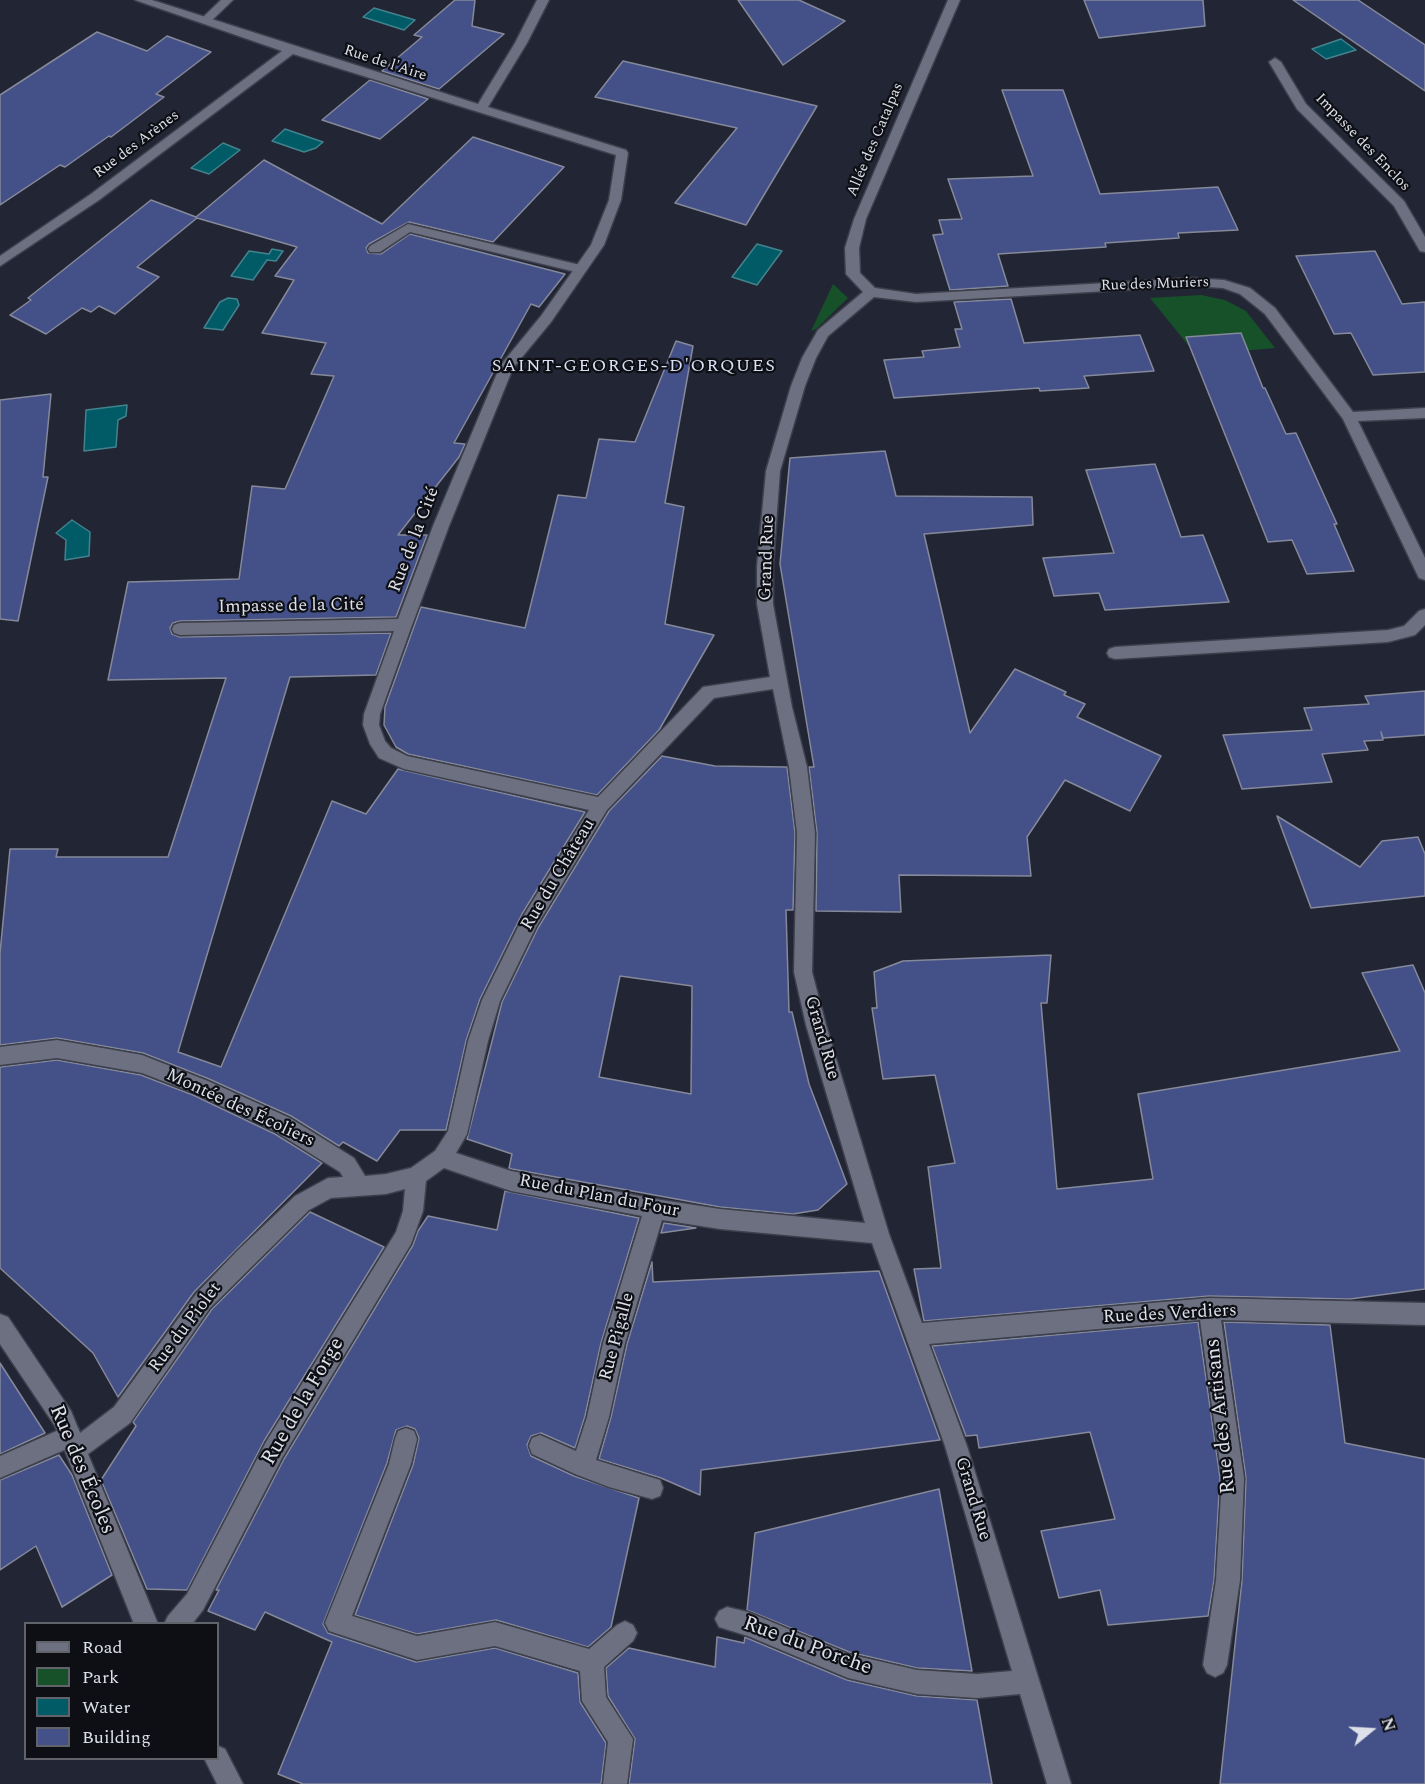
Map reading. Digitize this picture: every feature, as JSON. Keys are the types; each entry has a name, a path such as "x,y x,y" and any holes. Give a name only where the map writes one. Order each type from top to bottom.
{"street":[{"name":"Rue de l'Aire","path":"141,0 291,50 622,153"},
{"path":"206,21 227,0"},
{"path":"480,110 521,43 543,0"},
{"name":"Allée des Catalpas","path":"871,292 853,274 852,248 860,219 954,0"},
{"name":"Rue des Arènes","path":"0,262 95,198 291,50"},
{"name":"Impasse des Enclos","path":"1275,62 1301,106 1399,204 1425,248"},
{"name":"Rue de la Cité","path":"601,805 404,762 385,753 378,744 371,725 372,714 441,526 507,366 546,319 597,245 615,200 622,153"},
{"path":"375,249 408,228 580,269"},
{"name":"Rue des Muriers","path":"871,292 916,298 1193,282 1233,286 1256,298 1270,311 1349,417 1425,574"},
{"name":"Grand Rue","path":"871,292 823,333 809,358 798,386 773,471 765,566 765,604 798,767 806,833 803,972 816,1024 879,1234 956,1446 1059,1784"},
{"path":"1349,417 1425,413"},
{"path":"1115,653 1388,636 1409,631 1425,615"},
{"name":"Impasse de la Cité","path":"180,628 404,625"},
{"name":"Rue du Château","path":"442,1158 457,1134 478,1041 491,1000 530,921 601,805 709,692 779,682"},
{"name":"Montée des Écoliers","path":"0,1056 57,1049 142,1064 201,1087 283,1125 347,1166 359,1185"},
{"path":"359,1185 386,1184 416,1176 442,1158"},
{"name":"Rue du Plan du Four","path":"442,1158 511,1181 655,1209 720,1219 879,1234"},
{"name":"Rue de la Forge","path":"177,1622 195,1602 274,1450 404,1237 413,1211 416,1176"},
{"name":"Rue du Piolet","path":"0,1467 73,1442 122,1415 202,1300 243,1258 302,1203 328,1188 359,1185"},
{"name":"Rue Pigalle","path":"583,1466 614,1343 655,1209"},
{"name":"Rue des Verdiers","path":"916,1334 1209,1310 1425,1314"},
{"name":"Rue des Artisans","path":"1209,1310 1233,1478 1228,1580 1215,1665"},
{"name":"Rue des Écoles","path":"0,1325 35,1375 73,1442 90,1489 146,1622"},
{"path":"406,1439 400,1464 337,1623 417,1648 495,1634 592,1662"},
{"path":"540,1446 609,1476 652,1488"},
{"name":"Rue du Porche","path":"727,1619 748,1624 848,1666 917,1682 976,1686 1029,1681"},
{"path":"592,1662 625,1633"},
{"path":"592,1662 594,1701 621,1738 615,1784"},
{"path":"217,1760 231,1784"}],"green space":[{"path":"833,284 848,298 816,329 811,331"},
{"path":"1201,295 1225,300 1246,311 1275,348 1196,355 1150,298"}],"water":[{"path":"374,8 415,20 404,30 363,17"},
{"path":"1341,39 1356,50 1326,59 1312,49"},
{"path":"285,129 323,142 316,148 304,152 272,141"},
{"path":"223,143 240,150 209,174 191,168"},
{"path":"757,244 782,251 757,285 732,277"},
{"path":"272,249 283,251 276,261 267,260 253,280 231,276 249,251 269,254"},
{"path":"228,298 237,299 239,305 223,330 204,328 220,302"},
{"path":"127,405 126,416 118,420 116,447 84,451 86,410"},
{"path":"72,520 90,532 89,556 65,560 66,540 56,533"}],"building":[{"path":"455,0 475,0 472,26 504,34 439,89 382,71 422,37 414,35"},
{"path":"738,0 799,0 845,21 783,65"},
{"path":"1084,0 1203,0 1205,26 1099,38"},
{"path":"1293,0 1358,0 1425,45 1425,91"},
{"path":"97,32 147,51 167,36 211,52 156,94 164,97 111,137 109,136 65,167 60,165 0,205 0,95"},
{"path":"623,61 817,106 746,225 675,203 737,128 595,97"},
{"path":"370,80 428,99 380,139 322,120"},
{"path":"1002,90 1063,90 1100,194 1218,187 1238,230 1178,233 1179,238 1105,243 1106,247 998,254 1008,286 950,290 933,235 943,234 939,220 962,219 948,179 1033,176"},
{"path":"473,137 564,167 493,242 409,222 369,244 366,248 368,253 381,254 410,234 565,274 539,307 531,304 454,443 465,444 459,457 398,535 427,535 396,617 180,621 173,623 170,628 172,634 180,637 391,633 376,675 290,677 178,1052 221,1067 332,801 366,814 398,769 585,812 522,914 480,999 466,1041 446,1130 400,1130 377,1161 343,1142 339,1146 291,1116 209,1079 143,1053 57,1038 0,1045 0,953 10,849 58,849 56,857 168,857 226,678 108,680 128,582 239,579 252,486 285,489 334,376 311,374 326,343 262,333 294,280 275,276 297,247 197,218 137,267 159,277 115,314 99,306 91,312 82,308 46,334 10,315 151,200 196,217 264,160 382,224"},
{"path":"1375,251 1402,304 1425,302 1425,372 1373,375 1351,333 1334,334 1296,256"},
{"path":"1011,299 1024,343 1140,335 1154,371 1084,376 1089,388 1040,391 1039,388 894,398 884,360 924,357 922,351 960,347 955,329 962,329 954,302"},
{"path":"1241,333 1263,388 1286,434 1296,433 1337,524 1334,524 1354,571 1307,574 1292,540 1268,542 1186,337"},
{"path":"676,341 693,346 665,503 684,507 665,624 714,635 659,730 597,795 408,754 396,747 384,725 385,707 421,607 525,628 558,495 586,498 599,439 635,442"},
{"path":"51,394 43,477 48,477 18,621 0,619 0,400"},
{"path":"885,451 896,496 1032,497 1033,525 924,534 970,733 1015,669 1066,692 1064,695 1085,704 1077,717 1161,756 1130,811 1065,780 1027,837 1031,876 899,875 901,912 816,911 817,833 809,767 814,767 780,564 790,458"},
{"path":"1155,464 1181,537 1203,535 1229,602 1105,610 1099,593 1054,596 1043,558 1114,553 1086,470"},
{"path":"1425,691 1425,735 1383,738 1381,732 1383,740 1364,741 1368,750 1322,754 1332,782 1242,789 1223,735 1312,730 1304,708 1369,704 1365,696"},
{"path":"662,756 715,766 787,767 795,833 793,910 786,910 789,1012 792,1012 809,1084 847,1184 818,1210 793,1214 720,1207 512,1169 509,1168 512,1154 467,1139 502,1002 538,928 609,811","holes":["620,976 692,986 691,1094 599,1077"]},
{"path":"1277,816 1360,867 1382,841 1418,837 1425,854 1425,896 1311,908"},
{"path":"1051,955 1047,1003 1041,1003 1057,1189 1153,1179 1138,1094 1400,1051 1362,973 1413,965 1425,993 1425,1289 1350,1299 1209,1296 924,1321 914,1269 941,1268 928,1167 955,1163 935,1075 883,1079 872,1008 877,1008 874,972 903,961"},
{"path":"57,1060 141,1075 193,1095 275,1134 322,1163 194,1292 118,1397 93,1353 0,1268 0,1067"},
{"path":"505,1191 639,1218 601,1343 585,1416 575,1448 541,1433 531,1436 527,1445 531,1456 574,1476 639,1498 611,1627 588,1647 496,1620 417,1634 355,1615 413,1465 419,1438 415,1429 407,1426 396,1430 387,1463 323,1624 328,1633 416,1662 495,1648 578,1673 580,1702 606,1743 601,1784 303,1784 278,1774 332,1642 265,1612 255,1630 208,1611 219,1590 216,1590 284,1459 413,1245 418,1231 428,1216 497,1230"},
{"path":"310,1212 384,1247 264,1441 187,1590 147,1589 101,1480 136,1426 133,1422 212,1309"},
{"path":"664,1223 696,1228 661,1233"},
{"path":"652,1262 653,1282 879,1271 940,1440 701,1470 700,1495 661,1478 599,1459 627,1344"},
{"path":"1198,1322 1220,1478 1214,1580 1208,1616 1108,1625 1100,1590 1059,1598 1041,1531 1115,1519 1090,1432 979,1448 977,1435 966,1436 932,1346"},
{"path":"1224,1322 1330,1325 1345,1443 1425,1459 1425,1784 1220,1784 1242,1580 1246,1478"},
{"path":"0,1363 45,1433 0,1454"},
{"path":"59,1455 72,1475 112,1575 62,1607 36,1546 0,1570 0,1480"},
{"path":"939,1489 972,1671 917,1668 849,1652 747,1610 755,1533"},
{"path":"717,1637 744,1643 745,1637 847,1680 917,1696 977,1700 992,1784 629,1784 635,1739 608,1696 606,1668 629,1648 715,1667"}],"district":[{"name":"SAINT-GEORGES-D'ORQUES","path":"634,367"}]}
